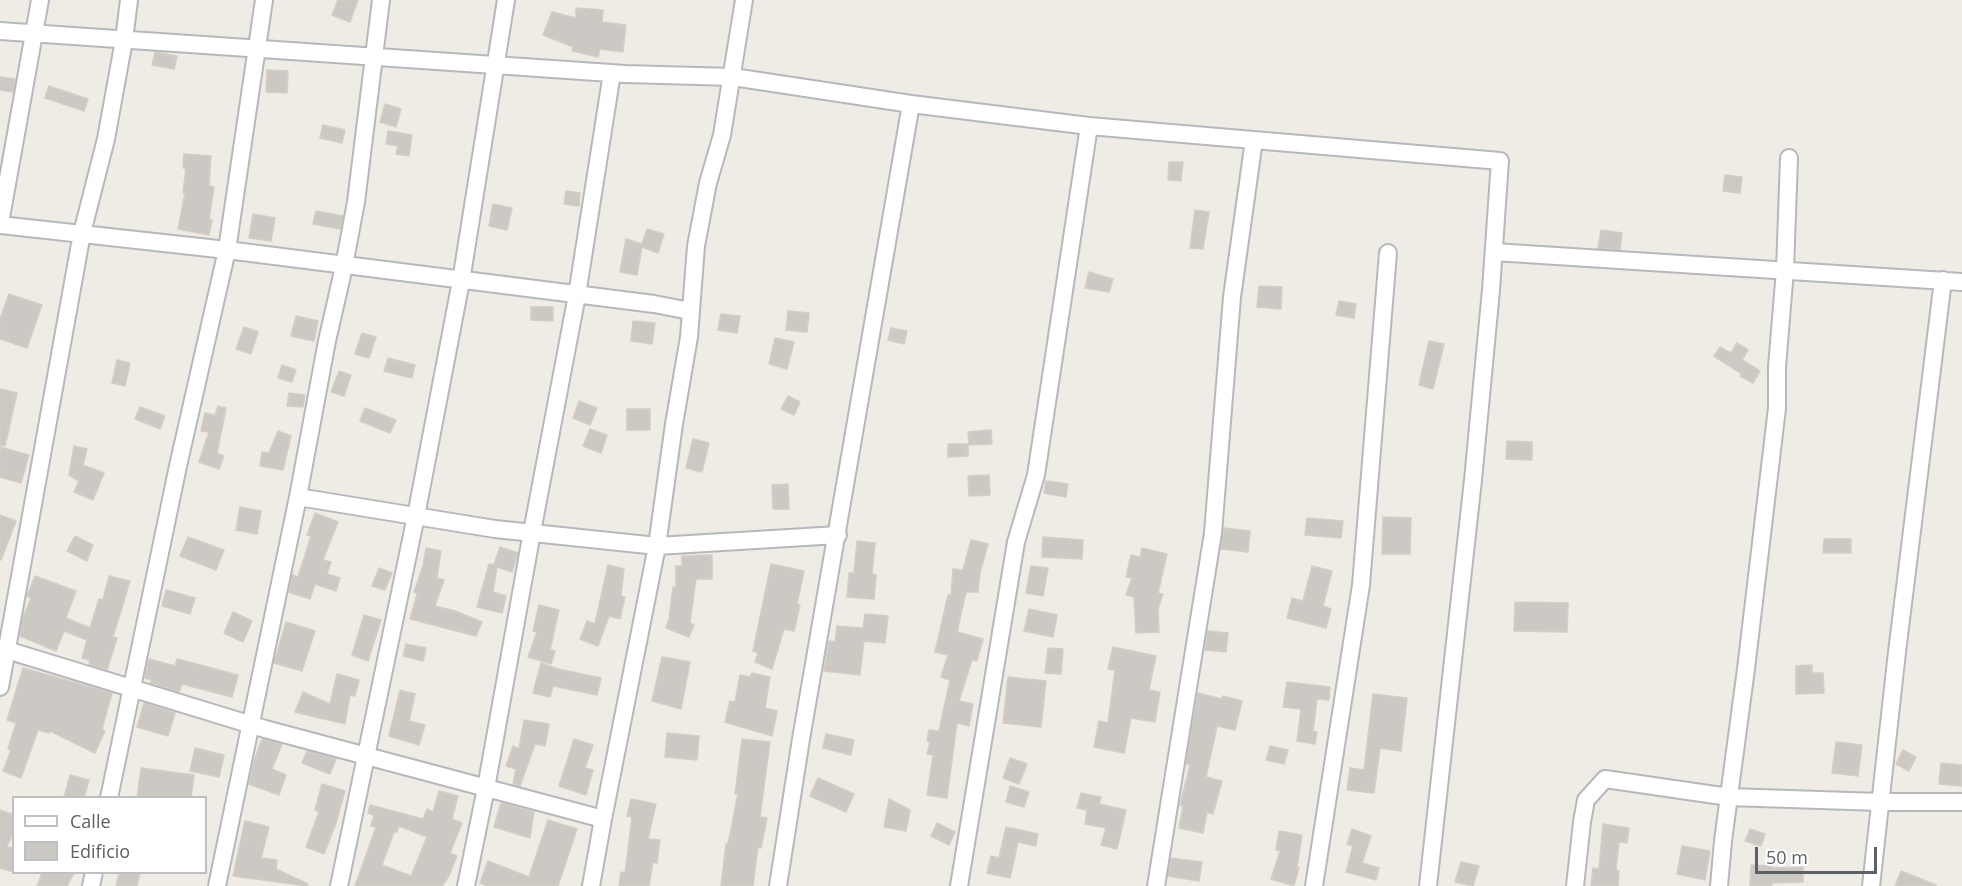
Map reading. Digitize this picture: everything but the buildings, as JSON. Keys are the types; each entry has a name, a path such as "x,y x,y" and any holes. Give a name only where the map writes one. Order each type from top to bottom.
{"street":[{"path":"40,0 0,224 226,250 654,304 690,311"},
{"path":"0,687 3,650 82,233 106,139 129,0"},
{"path":"109,796 178,466 226,250 264,0"},
{"path":"217,886 298,497 356,202 381,0"},
{"path":"339,886 416,516 461,281 506,0"},
{"path":"591,886 657,546 689,336 696,246 708,183 722,135 744,0"},
{"path":"0,30 374,58 612,73 733,77 911,104 1089,126 1500,160 1473,480 1428,886"},
{"path":"466,886 577,295 612,73"},
{"path":"778,886 801,739 911,104"},
{"path":"959,886 1016,542 1036,475 1089,126"},
{"path":"1156,886 1213,533 1232,297 1254,140"},
{"path":"1719,886 1777,408 1777,367 1785,270 1789,158"},
{"path":"1494,252 1962,282"},
{"path":"1314,886 1361,585 1388,253"},
{"path":"1871,886 1943,280"},
{"path":"298,497 495,529 657,546 838,535"},
{"path":"3,650 250,724 603,819"},
{"path":"1575,886 1586,800 1605,779 1729,797 1962,802"}]}
